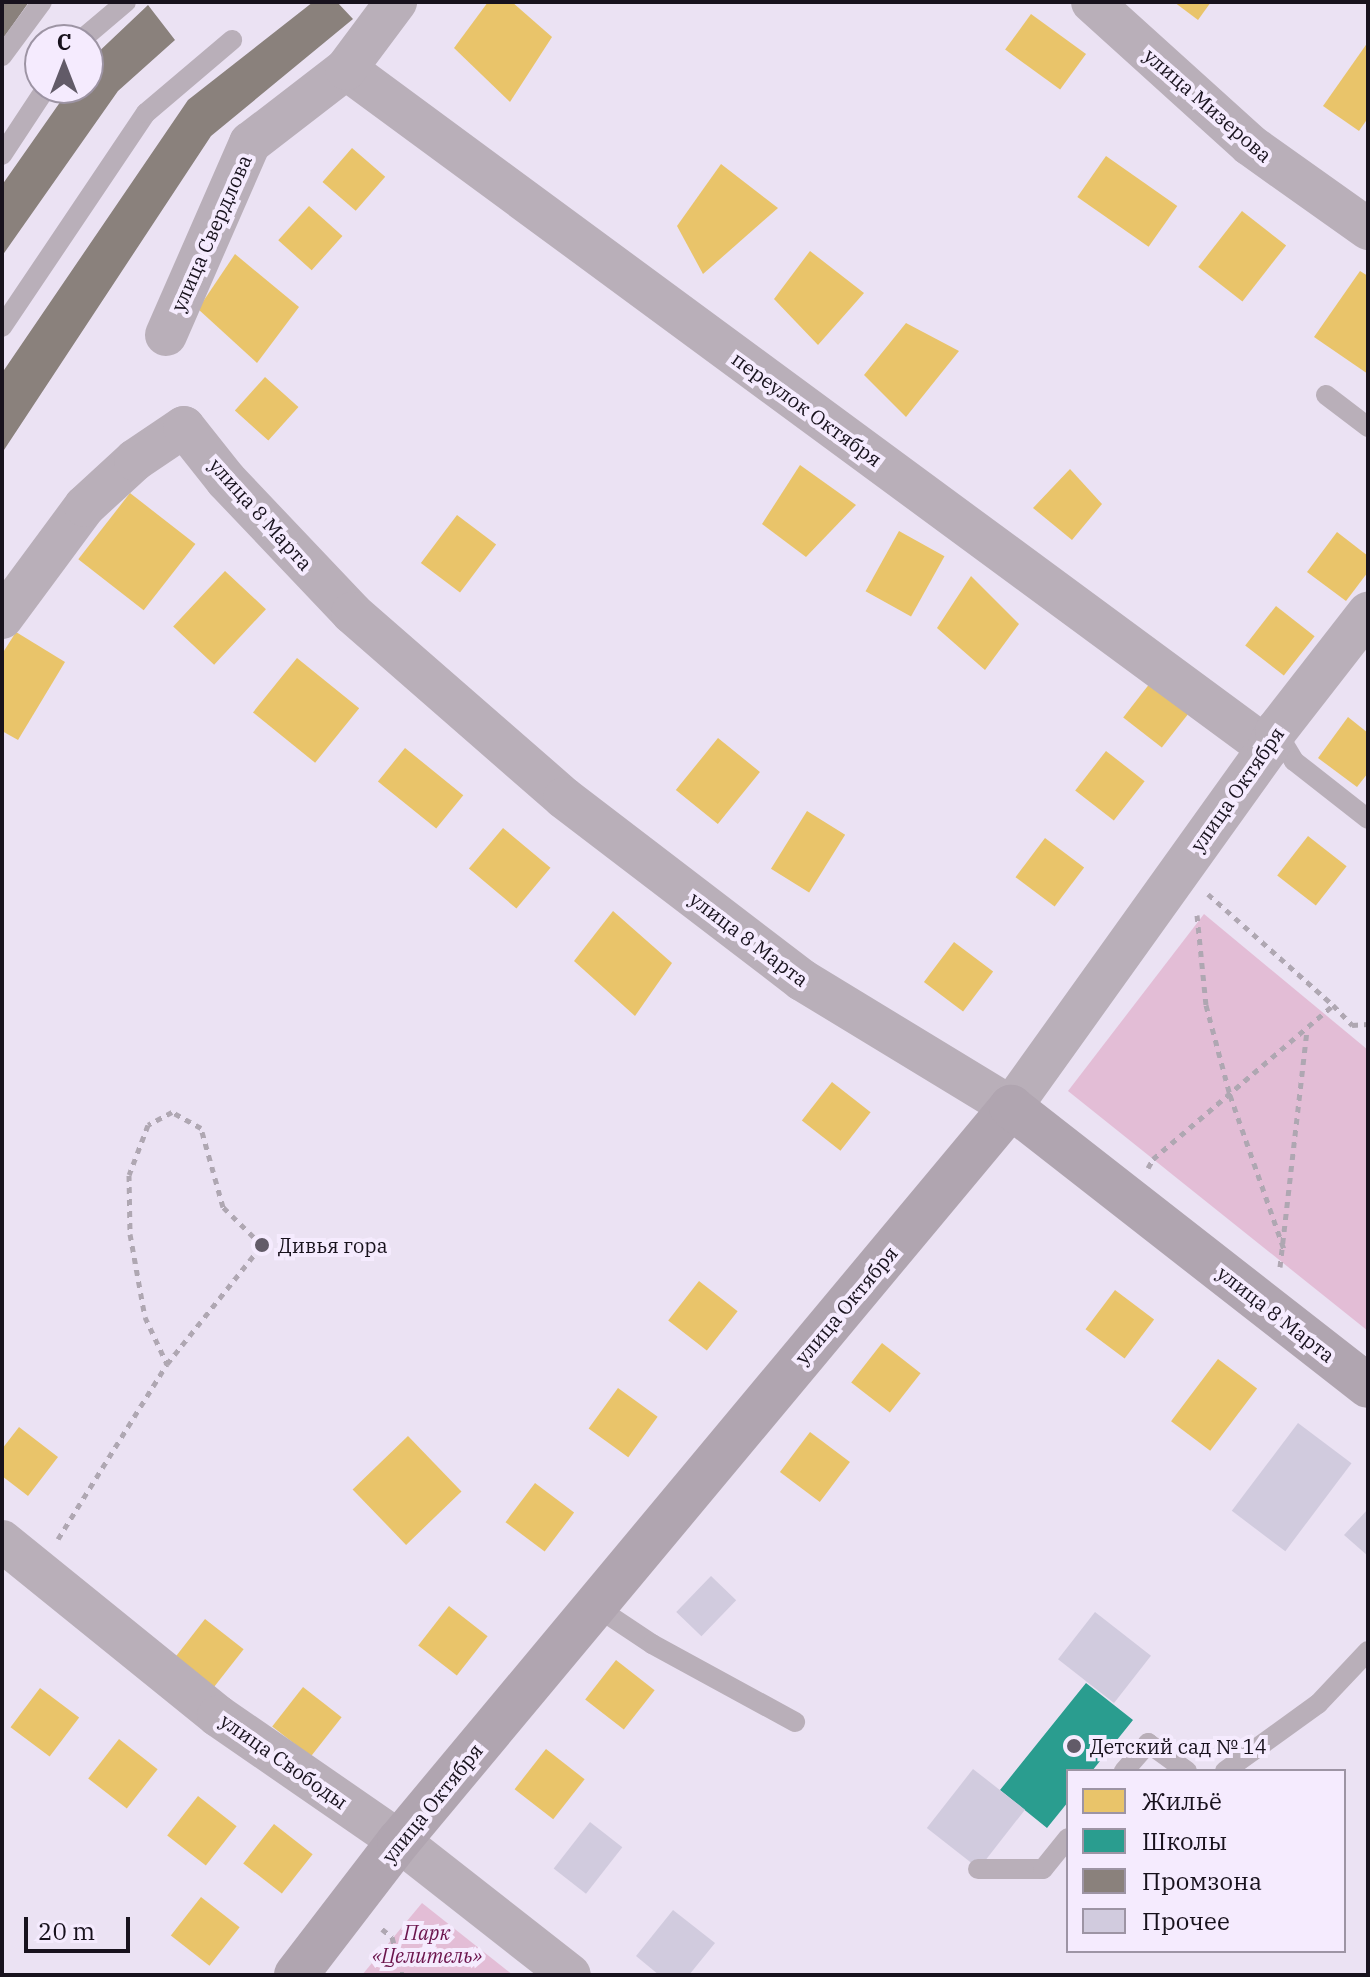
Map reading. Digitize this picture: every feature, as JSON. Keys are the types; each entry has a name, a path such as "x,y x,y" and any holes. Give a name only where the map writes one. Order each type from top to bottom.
{"street":[{"name":"улица Свердлова","path":"166,335 250,143 346,69 396,2"},
{"name":"улица Мизерова","path":"1092,2 1250,145 1368,229"},
{"name":"переулок Октября","path":"346,69 1272,739"},
{"name":"улица 8 Марта","path":"2,618 85,506 135,460 184,427 226,480 352,613 564,798 802,980 1011,1107 1368,1386"},
{"name":"улица Октября","path":"296,1975 399,1841 1011,1107 1272,739 1368,613"},
{"name":"улица Свободы","path":"2,1541 218,1716 399,1841 570,1975"}],"lane":[{"path":"2,56 42,2"},
{"path":"100,24 126,2"},
{"path":"2,327 146,113 232,40"},
{"path":"2,155 35,104"},
{"path":"1326,395 1368,427"},
{"path":"1272,739 1294,761 1368,819"},
{"path":"595,1606 652,1644 795,1722"},
{"path":"1228,1769 1318,1704 1368,1651"},
{"path":"1126,1769 1148,1743 1184,1769"},
{"path":"978,1869 1043,1869 1066,1840"}],"path":[{"path":"1205,891 1352,1025 1368,1024"},
{"path":"1196,903 1206,1005 1230,1095 1284,1249"},
{"path":"1142,1179 1153,1159 1333,1005"},
{"path":"1277,1272 1284,1249 1307,1030"},
{"path":"38,1570 167,1364 262,1245 223,1207 201,1128 172,1112 148,1125 129,1175 130,1234 145,1317 167,1364"},
{"path":"392,1937 402,1975"}],"green space":[{"path":"1204,914 1368,1050 1368,1331 1068,1091"},
{"name":"Парк «Целитель»","path":"422,1903 513,1975 362,1975"}],"building: Жильё":[{"path":"488,2 512,2 552,37 510,102 454,48"},
{"path":"1174,2 1211,2 1198,20"},
{"path":"1031,14 1086,54 1060,90 1005,50"},
{"path":"1368,42 1368,118 1359,131 1323,106"},
{"path":"352,148 385,177 356,211 322,182"},
{"path":"1106,156 1177,206 1149,247 1077,197"},
{"path":"721,164 778,208 703,274 677,226"},
{"path":"309,206 342,236 312,270 278,240"},
{"path":"1242,211 1286,245 1242,301 1198,267"},
{"path":"810,251 864,293 818,345 774,299"},
{"path":"235,254 299,307 257,363 198,309"},
{"path":"1360,271 1368,276 1368,374 1314,337"},
{"path":"906,323 959,351 906,417 864,375"},
{"path":"265,377 298,407 268,441 235,410"},
{"path":"800,465 856,505 806,557 762,524"},
{"path":"1070,469 1102,504 1072,540 1033,508"},
{"path":"130,493 195,544 144,610 78,559"},
{"path":"457,515 496,544 460,592 421,563"},
{"path":"899,531 944,556 911,617 866,591"},
{"path":"1337,532 1368,556 1368,572 1346,601 1307,572"},
{"path":"225,571 266,609 214,665 173,627"},
{"path":"971,576 1019,624 985,670 937,628"},
{"path":"1276,606 1315,636 1284,676 1245,645"},
{"path":"16,632 65,662 18,740 2,731 2,654"},
{"path":"297,658 359,708 315,763 253,712"},
{"path":"1154,678 1193,708 1162,748 1123,717"},
{"path":"1348,717 1368,733 1368,773 1357,787 1318,758"},
{"path":"718,738 760,772 718,824 676,790"},
{"path":"405,748 463,795 436,829 378,781"},
{"path":"1106,751 1145,781 1114,821 1075,790"},
{"path":"807,811 845,835 809,893 771,869"},
{"path":"503,828 550,868 516,908 469,869"},
{"path":"1308,836 1347,866 1316,906 1277,875"},
{"path":"1045,838 1084,867 1055,907 1016,877"},
{"path":"613,911 672,963 635,1016 574,961"},
{"path":"954,942 993,971 963,1011 924,982"},
{"path":"832,1082 871,1112 840,1151 802,1121"},
{"path":"699,1281 738,1311 707,1351 668,1320"},
{"path":"1115,1290 1154,1319 1125,1359 1086,1329"},
{"path":"882,1343 921,1373 890,1413 851,1382"},
{"path":"1218,1359 1257,1388 1210,1451 1171,1421"},
{"path":"618,1388 658,1417 628,1457 589,1428"},
{"path":"19,1427 58,1457 28,1496 2,1476 2,1449"},
{"path":"810,1432 850,1462 820,1502 780,1472"},
{"path":"408,1436 461,1491 406,1545 353,1489"},
{"path":"535,1483 574,1512 545,1552 506,1522"},
{"path":"449,1606 488,1636 457,1676 418,1645"},
{"path":"205,1619 244,1649 213,1689 174,1658"},
{"path":"616,1660 655,1690 624,1730 585,1699"},
{"path":"303,1687 342,1717 311,1757 272,1726"},
{"path":"40,1688 79,1717 50,1757 11,1727"},
{"path":"119,1739 158,1769 127,1809 88,1778"},
{"path":"546,1749 585,1779 553,1819 515,1789"},
{"path":"198,1796 237,1826 206,1866 167,1835"},
{"path":"274,1824 313,1854 282,1894 243,1863"},
{"path":"201,1897 240,1927 209,1966 171,1936"}],"building: Школы":[{"name":"Детский сад № 14","path":"1086,1683 1133,1720 1094,1769 1066,1769 1066,1804 1047,1828 1000,1790"}],"building: Промзона":[{"path":"2,2 29,2 2,40"},
{"path":"313,2 337,2 353,19 211,136 2,453 2,373 188,100"},
{"path":"148,5 175,40 118,91 2,256 2,185 59,104 104,104 104,47"}],"building: Прочее":[{"path":"1298,1423 1352,1463 1285,1551 1232,1511"},
{"path":"1368,1509 1368,1556 1344,1535"},
{"path":"711,1576 736,1600 701,1636 676,1612"},
{"path":"1095,1612 1151,1656 1114,1703 1058,1659"},
{"path":"973,1769 1025,1810 979,1869 927,1828"},
{"path":"590,1822 622,1847 586,1894 554,1868"},
{"path":"673,1910 715,1943 689,1975 659,1975 636,1956"}],"place":[{"name":"Дивья гора","path":"262,1245"},
{"name":"Детский сад № 14","path":"1074,1746"}]}
